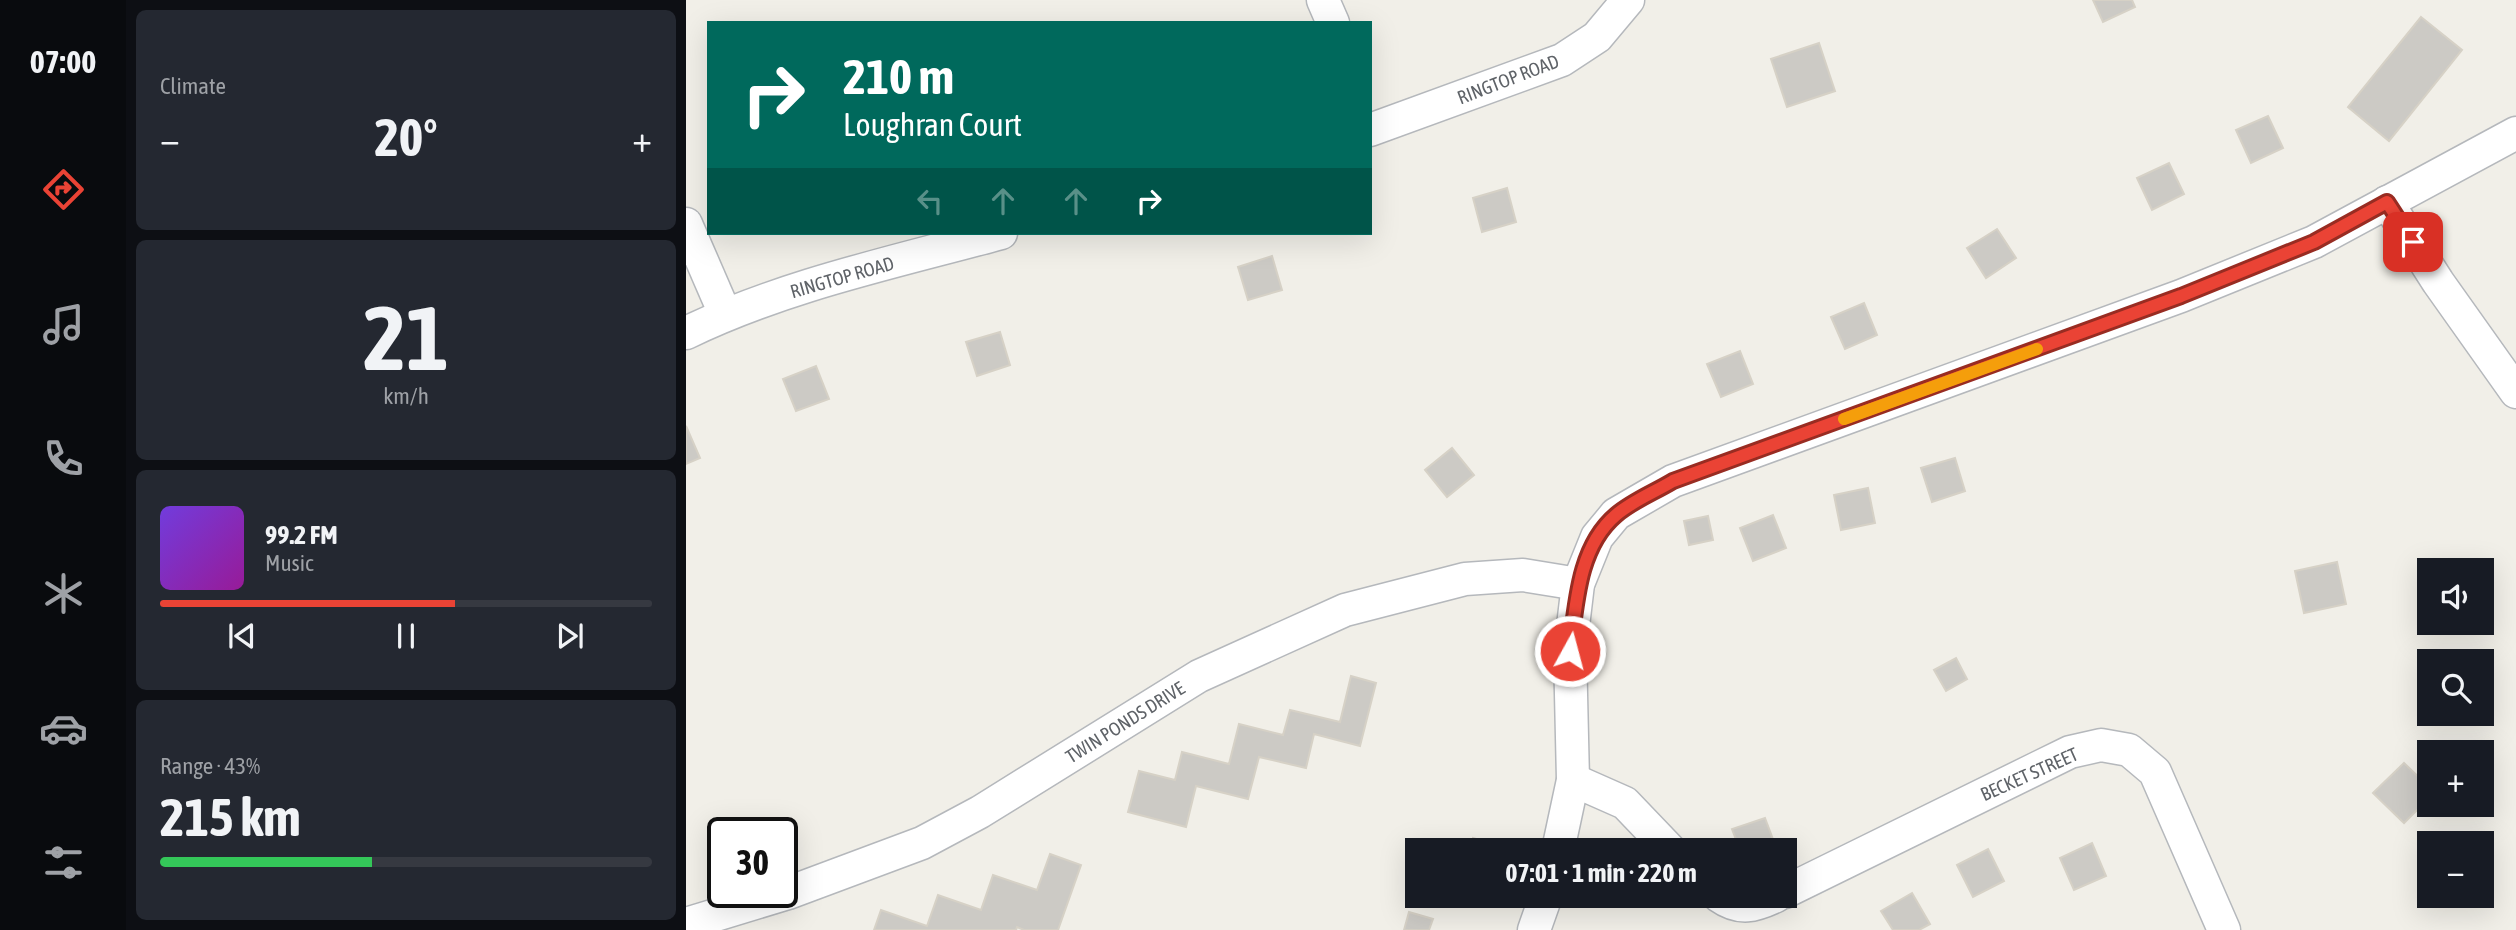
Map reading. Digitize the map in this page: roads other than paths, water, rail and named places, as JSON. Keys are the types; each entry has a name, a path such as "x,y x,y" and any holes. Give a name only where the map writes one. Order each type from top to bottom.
{"street":[{"path":"1323,0 1332,21"},
{"name":"RINGTOP ROAD","path":"1373,122 1562,60 1597,37 1628,0"},
{"path":"1561,838 1573,779 1570,651 1578,584 1597,537 1616,514 1673,481 2181,296 2314,242 2516,133"},
{"path":"2387,202 2438,282 2516,391"},
{"path":"686,224 725,314"},
{"name":"RINGTOP ROAD","path":"686,333 725,314 805,286 994,235"},
{"name":"TWIN PONDS DRIVE","path":"686,924 788,894 922,843 980,812 1199,676 1345,610 1465,579 1522,575 1578,584"},
{"name":"BECKET STREET","path":"1797,886 2070,752 2101,745 2129,750 2155,772 2224,930"},
{"path":"1573,779 1625,803 1659,838"},
{"path":"1534,930 1542,908"}]}
